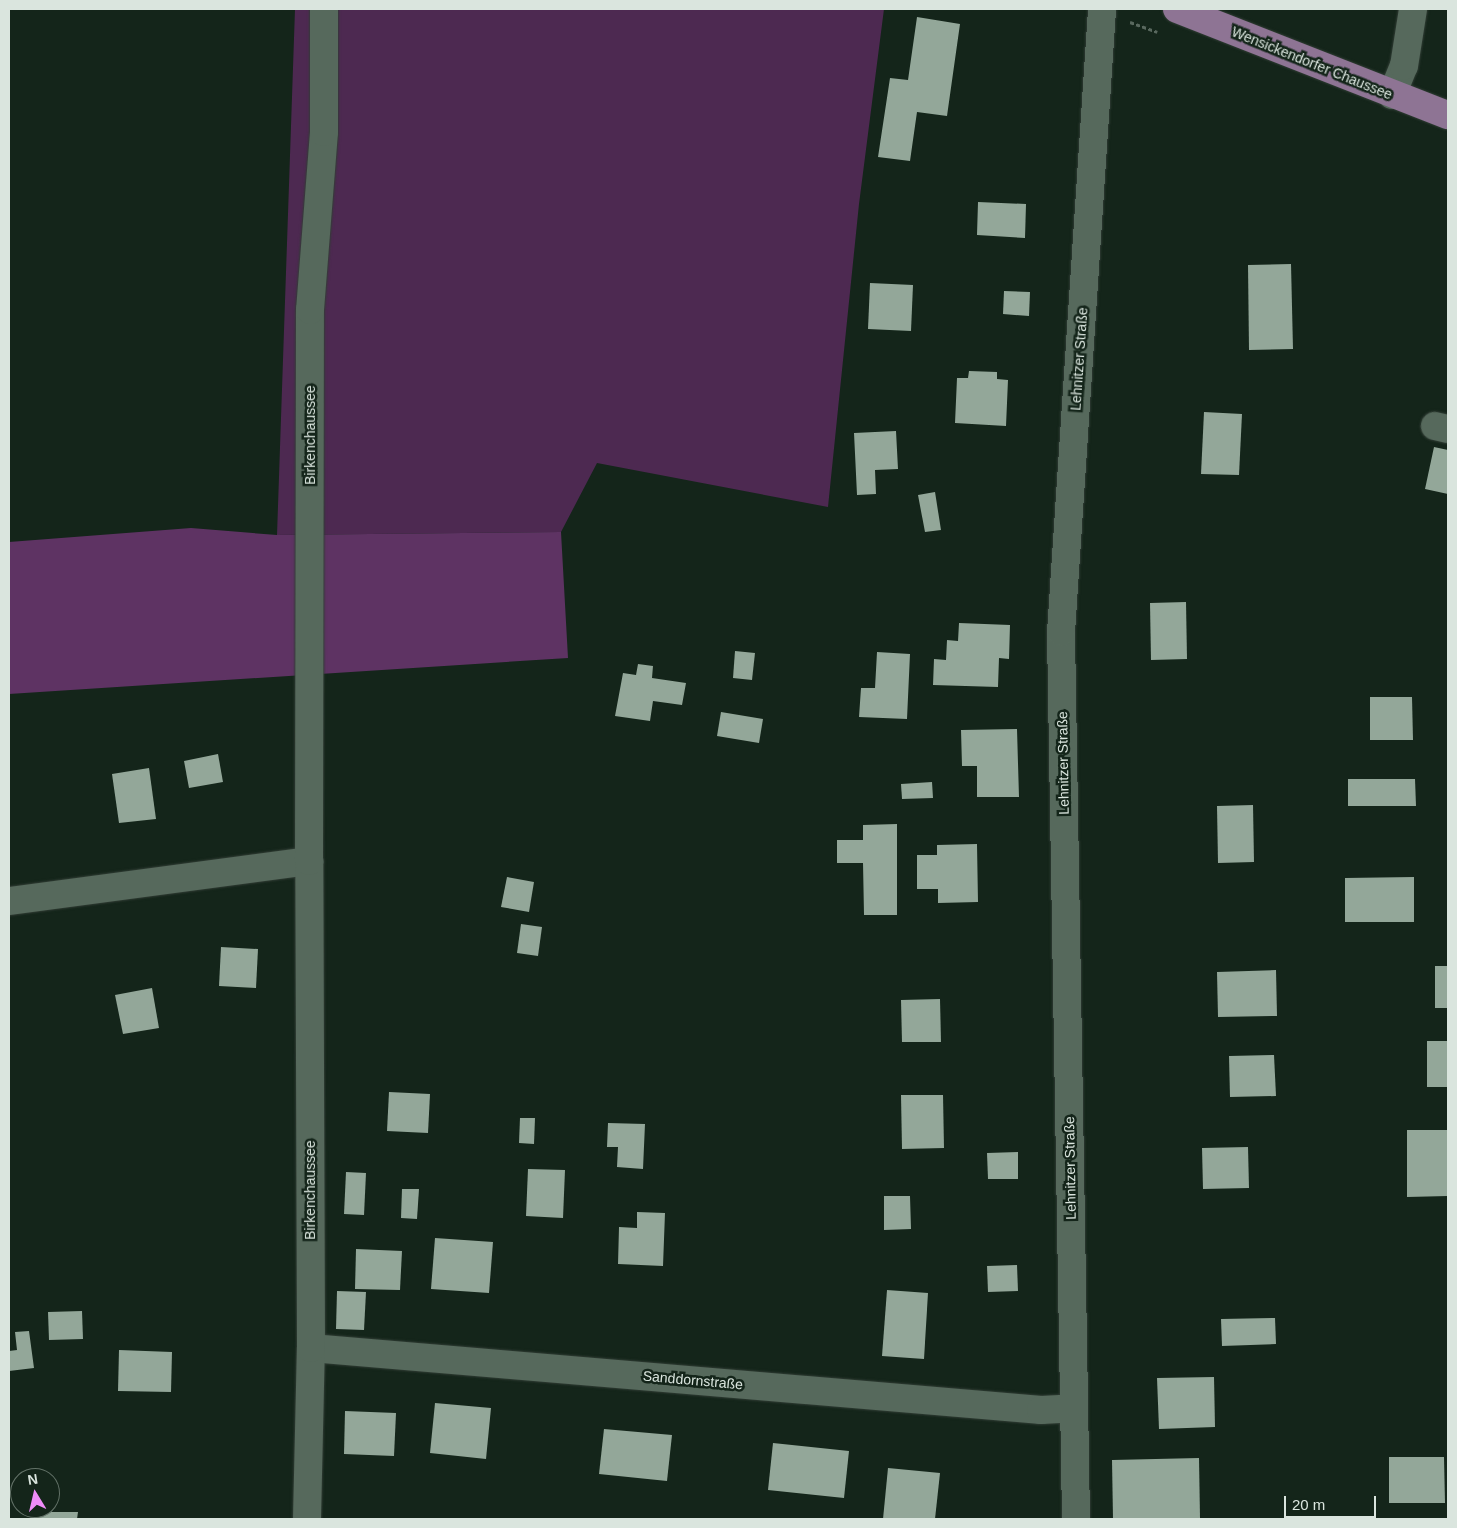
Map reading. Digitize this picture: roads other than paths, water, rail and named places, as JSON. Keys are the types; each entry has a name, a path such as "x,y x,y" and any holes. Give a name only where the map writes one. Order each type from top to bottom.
{"main road":[{"name":"Wensickendorfer Chaussee","path":"1177,9 1392,95 1448,115"}],"street":[{"name":"Birkenchaussee","path":"307,1519 311,1348 309,861 310,310 324,132 324,9"},
{"name":"Lehnitzer Straße","path":"1076,1519 1061,632 1102,9"},
{"path":"1392,95 1404,66 1413,9"},
{"path":"9,901 309,861"},
{"name":"Sanddornstraße","path":"311,1348 1041,1410 1074,1408"}]}
